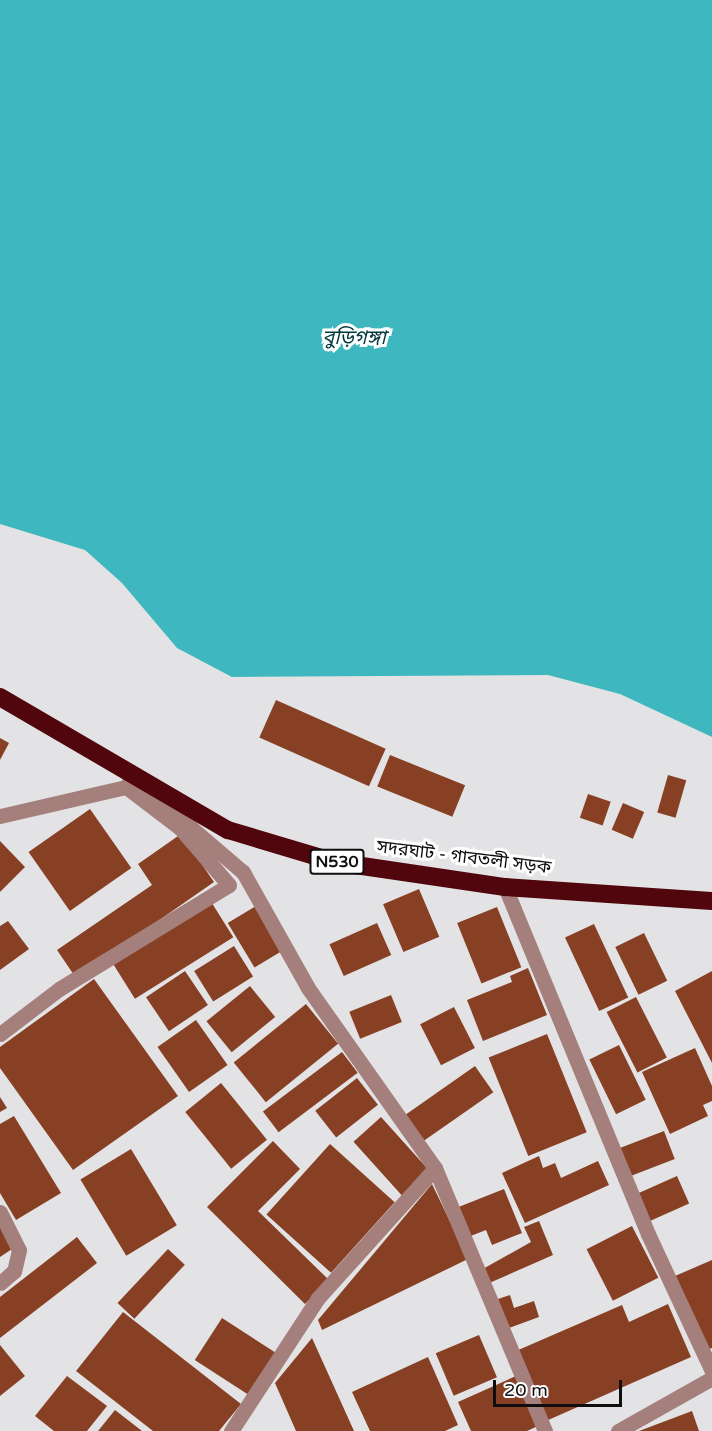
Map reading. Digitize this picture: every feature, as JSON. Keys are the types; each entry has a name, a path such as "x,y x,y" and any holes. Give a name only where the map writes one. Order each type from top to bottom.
{"highway":[{"name":"সদরঘাট - গাবতলী সড়ক","path":"0,697 85,742 129,782 228,830 335,862 505,887 712,901"}],"street":[{"path":"0,816 129,782"},
{"path":"0,1034 59,989 229,885 180,828 129,782"},
{"path":"129,782 243,872 308,988 435,1168 545,1431"},
{"path":"505,887 648,1234 712,1371"},
{"path":"231,1431 318,1299 435,1168"},
{"path":"0,1212 19,1250 14,1270 0,1283"},
{"path":"618,1431 712,1378"}],"water":[{"name":"বুড়িগঙ্গা","path":"0,0 712,0 712,737 620,694 548,675 232,677 177,648 122,583 85,550 0,524"}],"building":[{"path":"276,700 386,749 369,786 259,737"},
{"path":"0,738 9,743 0,760"},
{"path":"390,755 465,785 452,817 377,787"},
{"path":"668,775 686,780 676,818 657,812"},
{"path":"588,794 611,802 603,825 580,818"},
{"path":"623,803 644,812 633,839 612,830"},
{"path":"90,809 131,868 70,911 29,852"},
{"path":"181,834 214,882 76,978 57,950 152,885 138,864"},
{"path":"0,841 25,867 0,892"},
{"path":"419,889 439,937 403,952 383,904"},
{"path":"210,900 233,937 135,999 112,961"},
{"path":"256,906 283,951 254,968 228,923"},
{"path":"497,907 521,967 481,983 457,923"},
{"path":"8,921 29,949 0,970 0,926"},
{"path":"377,923 391,955 344,976 329,944"},
{"path":"594,924 628,997 599,1011 565,938"},
{"path":"644,933 667,981 638,995 615,947"},
{"path":"234,946 253,977 213,1001 194,971"},
{"path":"528,968 547,1015 483,1041 467,1000 512,982 510,976"},
{"path":"185,971 208,1005 169,1031 146,997"},
{"path":"712,971 712,1063 675,991"},
{"path":"94,979 178,1096 73,1170 0,1068 0,1047"},
{"path":"250,986 275,1017 232,1052 206,1021"},
{"path":"391,995 402,1022 360,1039 349,1012"},
{"path":"636,997 667,1058 637,1073 607,1012"},
{"path":"306,1004 338,1044 266,1102 234,1063"},
{"path":"454,1007 475,1048 441,1065 420,1024"},
{"path":"196,1020 228,1065 189,1092 157,1047"},
{"path":"547,1034 587,1132 528,1156 489,1058"},
{"path":"619,1045 646,1100 616,1114 589,1059"},
{"path":"695,1048 712,1086 712,1101 703,1105 708,1116 670,1134 642,1072"},
{"path":"342,1052 358,1073 279,1132 263,1112"},
{"path":"475,1066 493,1092 422,1142 404,1116"},
{"path":"357,1078 378,1105 336,1137 315,1111"},
{"path":"221,1083 267,1140 231,1169 185,1112"},
{"path":"0,1097 7,1108 0,1112"},
{"path":"14,1116 61,1193 16,1220 0,1193 0,1124"},
{"path":"381,1117 429,1171 402,1195 354,1142"},
{"path":"664,1131 675,1159 628,1177 617,1149"},
{"path":"273,1141 300,1169 258,1211 329,1280 305,1304 207,1207"},
{"path":"330,1144 395,1202 331,1273 266,1215"},
{"path":"131,1149 177,1225 126,1256 80,1179"},
{"path":"539,1156 543,1168 555,1163 561,1178 598,1161 609,1185 525,1223 502,1173"},
{"path":"677,1176 689,1203 650,1221 638,1193"},
{"path":"432,1184 468,1259 322,1330 318,1320"},
{"path":"504,1189 522,1233 492,1245 486,1230 463,1239 451,1210"},
{"path":"539,1221 553,1255 487,1284 481,1270 531,1242 524,1227"},
{"path":"0,1226 15,1247 0,1257"},
{"path":"632,1226 658,1278 613,1301 587,1249"},
{"path":"77,1237 97,1263 0,1338 0,1297"},
{"path":"168,1249 185,1265 134,1319 118,1303"},
{"path":"712,1260 712,1348 707,1350 675,1276"},
{"path":"510,1295 514,1308 534,1301 539,1317 509,1328 498,1299"},
{"path":"668,1304 691,1357 546,1421 516,1351 622,1305 629,1322"},
{"path":"123,1312 241,1404 219,1431 153,1431 76,1371"},
{"path":"222,1318 276,1353 248,1395 195,1360"},
{"path":"479,1335 497,1377 454,1396 436,1353"},
{"path":"312,1338 354,1431 296,1431 275,1383"},
{"path":"0,1345 25,1376 0,1396"},
{"path":"428,1357 458,1425 445,1431 370,1431 352,1392"},
{"path":"67,1376 107,1406 87,1431 54,1431 35,1416"},
{"path":"516,1376 538,1426 527,1431 471,1431 458,1402"},
{"path":"115,1410 142,1431 98,1431"},
{"path":"692,1411 699,1431 639,1431"}]}
